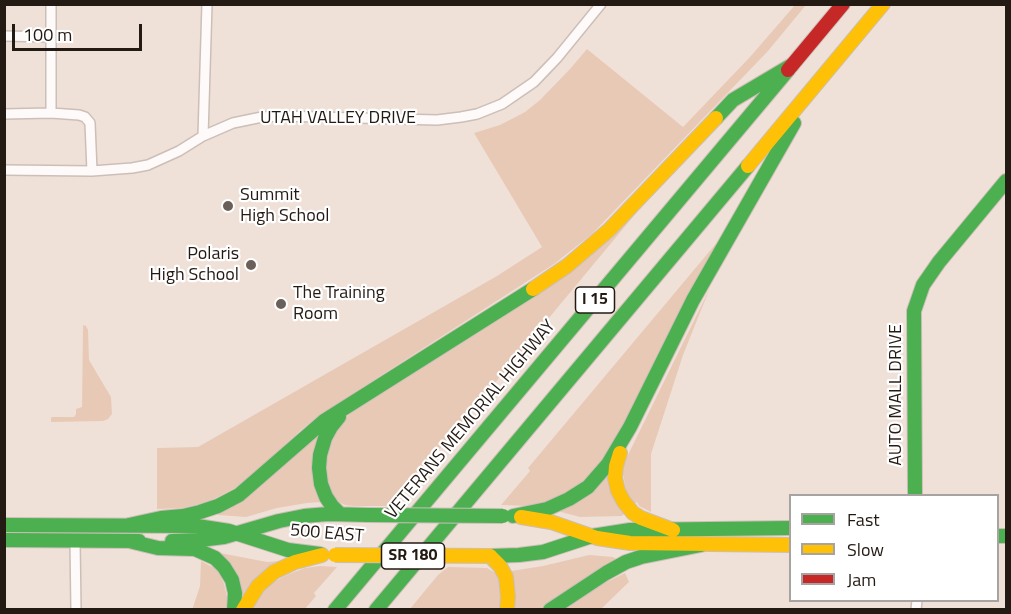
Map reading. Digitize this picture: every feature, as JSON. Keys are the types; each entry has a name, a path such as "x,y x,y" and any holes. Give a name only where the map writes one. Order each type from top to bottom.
{"main road":[{"name":"VETERANS MEMORIAL HIGHWAY","path":"335,609 843,4"},
{"name":"I 15","path":"376,609 883,4"},
{"path":"129,525 195,514 235,498 324,421 567,266 609,230 733,100 792,65"},
{"path":"508,516 551,507 569,499 584,490 608,464 630,427 715,260 817,84"},
{"name":"AUTO MALL DRIVE","path":"915,494 914,311 923,285 939,262 1006,181"},
{"path":"340,514 322,489 319,472 320,455 331,427 356,402"},
{"path":"630,427 617,461 616,482 620,495 627,507 635,514 673,530"},
{"name":"500 EAST","path":"4,540 194,541 239,534 297,517 324,514 368,514 508,516 551,522 592,536 635,544 789,545"},
{"name":"500 EAST","path":"4,525 196,526 239,534 288,550 328,555 490,556 543,552 592,536 630,530 789,528"},
{"path":"129,541 159,548 195,549 215,558 225,567 232,580 235,593 234,609"},
{"path":"550,609 626,562 701,545"},
{"path":"243,609 253,592 270,575 291,563 328,555"},
{"path":"490,556 499,563 506,577 507,609"}],"street":[{"path":"51,4 51,113"},
{"path":"203,135 207,4"},
{"name":"UTAH VALLEY DRIVE","path":"4,170 92,171 148,165 179,151 203,135 233,123 262,117 437,120 477,114 502,104 534,82 557,58 601,4"},
{"path":"4,36 51,37"},
{"path":"4,114 51,113 79,115 88,119 92,171"},
{"path":"75,540 76,609"}],"shaded area":[{"path":"795,5 806,5 768,51 592,234 554,264 316,418 235,488 208,502 182,508 157,509 157,448 198,447 497,276 542,247 474,133 500,125 525,112 540,100 587,49 683,127 750,57"},
{"path":"652,194 391,506 354,506 339,502 327,487 324,462 339,424 352,412"},
{"path":"719,240 609,457 567,496 529,506 501,505 530,471 528,468"},
{"path":"710,288 683,355 651,454 651,512 639,506 637,502 634,504 626,492 624,463"},
{"path":"83,325 88,330 89,360 111,397 112,414 103,421 51,422 52,417 74,417 76,409 82,407"},
{"path":"322,429 322,502 277,508 246,517 218,515 218,513"},
{"path":"609,473 626,512 622,516 580,517 561,512 561,511"},
{"path":"220,553 267,562 281,561 244,598"},
{"path":"589,555 616,559 544,609 512,609 511,571"},
{"path":"201,561 220,574 228,601 227,609 192,610 200,586"},
{"path":"337,567 314,593 316,596 305,609 249,610 265,586 305,568"},
{"path":"448,567 487,568 501,576 502,609 409,610 438,575"},
{"path":"625,573 629,582 601,609 563,610 591,590"}],"traffic: fast":[{"path":"716,118 733,100 792,65"},
{"path":"335,610 788,70"},
{"path":"513,516 547,509 569,499 588,487 608,464 630,427 693,300 794,123"},
{"path":"376,610 748,166"},
{"path":"915,494 914,311 923,285 939,262 1006,181"},
{"path":"129,525 200,512 239,495 324,421 533,289"},
{"path":"339,417 325,438 319,468 321,484 326,497 340,514"},
{"path":"172,541 224,537 304,516 368,515"},
{"path":"368,515 503,516"},
{"path":"4,525 197,526 229,531 288,550 320,554"},
{"path":"490,556 543,552 592,536 630,530 789,528"},
{"path":"999,536 1006,536"},
{"path":"4,540 139,541"},
{"path":"129,541 158,548 195,549 215,558 232,580 235,593 234,610"},
{"path":"550,610 626,562 701,545"}],"traffic: slow":[{"path":"748,166 883,4"},
{"path":"533,289 567,266 609,230 716,118"},
{"path":"620,453 615,478 624,502 633,513 641,518 673,530"},
{"path":"521,517 551,522 597,538 630,543 789,545"},
{"path":"243,610 258,586 274,572 295,562 322,555"},
{"path":"335,555 490,556"},
{"path":"490,556 500,566 506,577 507,610"}],"traffic: jam":[{"path":"788,70 843,4"}],"place":[{"name":"Summit High School","path":"228,206"},
{"name":"Polaris High School","path":"251,265"},
{"name":"The Training Room","path":"281,304"}]}
